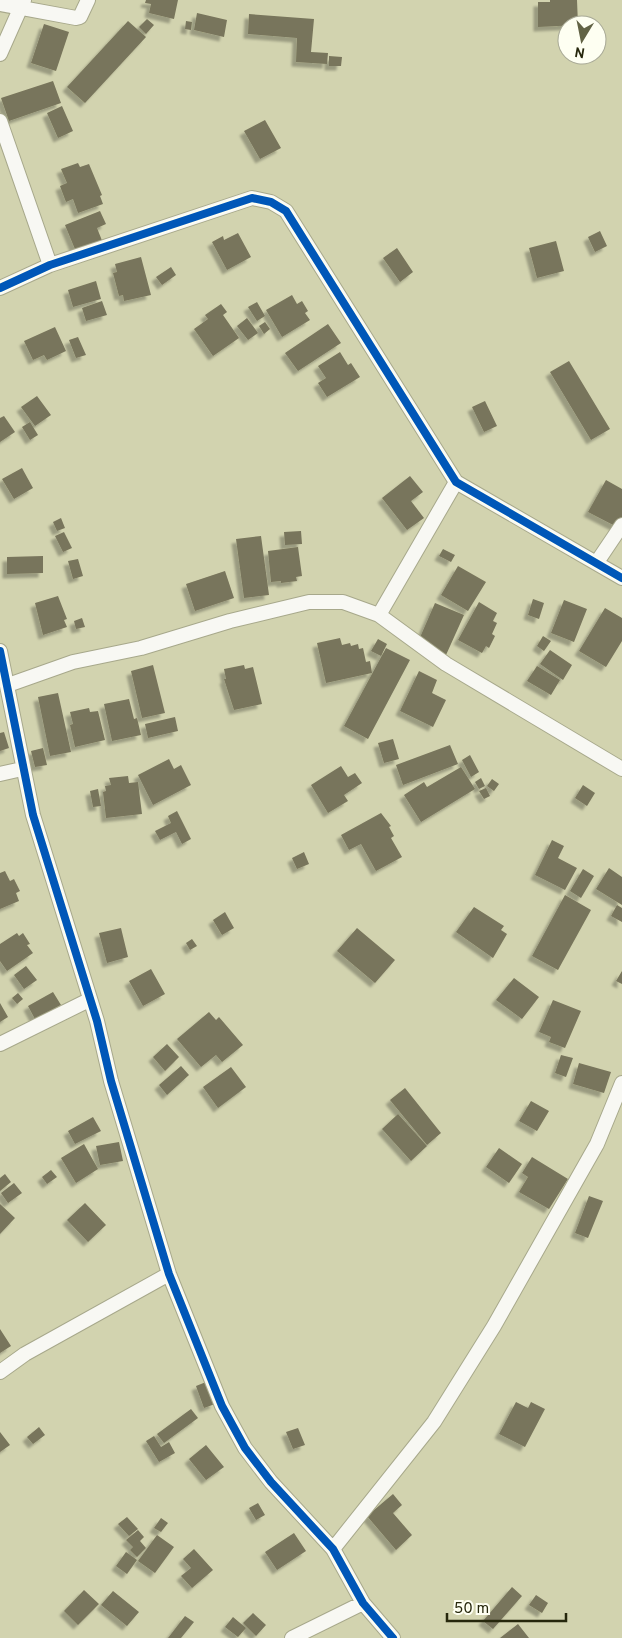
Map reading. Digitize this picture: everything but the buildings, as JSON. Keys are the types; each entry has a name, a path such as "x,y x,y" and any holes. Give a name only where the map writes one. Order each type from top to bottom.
{"street":[{"path":"0,4 23,4 76,18 80,17 88,0"},
{"path":"0,54 23,4"},
{"path":"0,121 50,265"},
{"path":"0,288 50,265 252,198 280,206 286,210 456,482 622,578"},
{"path":"379,615 456,482"},
{"path":"597,562 622,525"},
{"path":"8,685 73,662 142,648 230,621 309,602 343,602 379,615 446,664 622,768"},
{"path":"0,651 8,685 22,769 33,815 169,1274 222,1406 245,1448 271,1482 333,1549 363,1603 392,1638"},
{"path":"0,774 22,769"},
{"path":"0,1044 89,1000"},
{"path":"333,1549 434,1422 489,1334 597,1144 622,1083"},
{"path":"0,1372 25,1354 169,1274"},
{"path":"292,1638 363,1603"}],"cycle path":[{"path":"0,288 50,265 252,198 271,202 286,211 456,482 622,578"},
{"path":"0,651 33,815 97,1021 111,1081 169,1274 222,1406 245,1448 271,1482 333,1549 363,1603 393,1638"}]}
